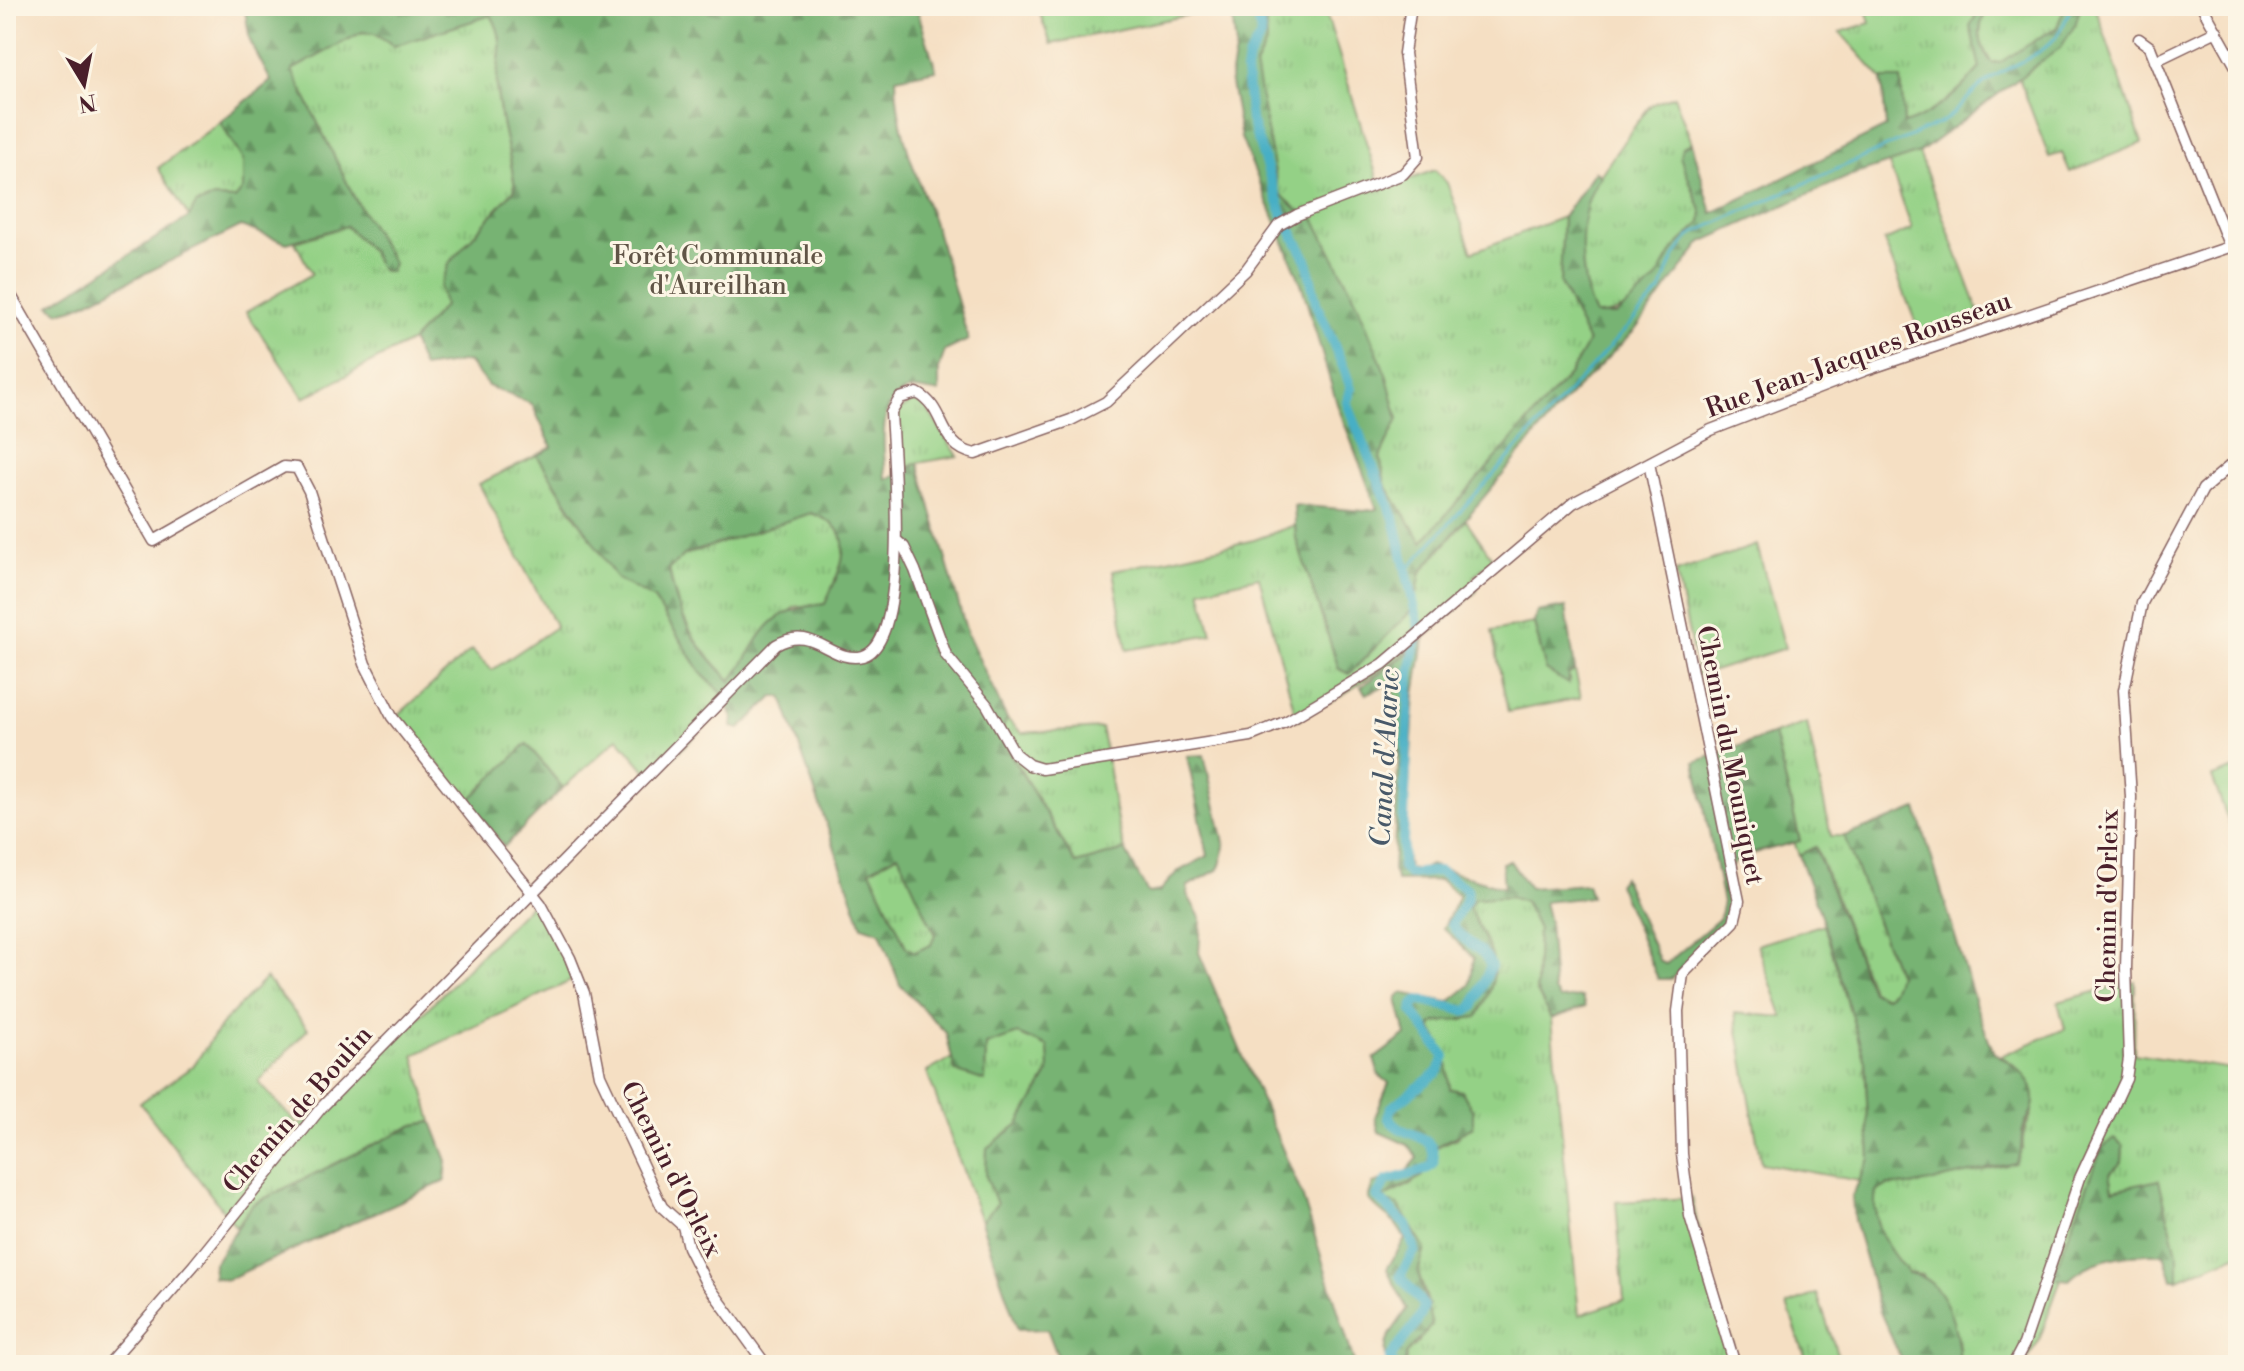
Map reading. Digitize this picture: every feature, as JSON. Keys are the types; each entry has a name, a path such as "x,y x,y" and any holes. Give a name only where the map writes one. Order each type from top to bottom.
{"street":[{"name":"Chemin de Boulin","path":"107,1365 194,1265 321,1108 776,645 786,640 807,639 844,656 870,653 888,627 896,540 891,413 900,398 917,393 927,399 952,445 975,454 1088,413 1136,377 1246,270 1279,225 1297,215 1403,174 1418,157 1404,64 1411,6"},
{"path":"2202,6 2238,70"},
{"path":"2155,61 2217,31"},
{"path":"2139,39 2150,47 2234,246"},
{"name":"Rue Jean-Jacques Rousseau","path":"896,540 904,547 915,570 946,655 987,705 1015,754 1029,765 1042,769 1251,736 1287,721 1354,684 1424,630 1573,503 1711,430 1866,370 2234,246"},
{"name":"Chemin d'Orleix","path":"6,287 154,541 284,467 297,468 309,491 365,664 392,717 541,904 570,958 584,993 600,1075 662,1207 683,1226 688,1247 705,1281 766,1365"},
{"name":"Chemin d'Orleix","path":"2013,1365 2029,1331 2080,1178 2126,1079 2131,797 2124,690 2142,603 2203,489 2238,459"},
{"name":"Chemin du Mouniquet","path":"1649,463 1739,901 1734,922 1683,974 1678,1011 1682,1154 1690,1216 1735,1365"}],"green space":[{"name":"Forêt Communale d'Aureilhan","path":"253,6 916,6 936,70 896,78 899,115 968,340 945,351 939,368 939,392 909,390 898,395 890,404 884,429 886,480 918,463 967,633 1007,719 999,735 1076,864 1125,850 1148,893 1160,891 1177,872 1208,856 1187,756 1204,755 1225,847 1219,869 1188,886 1187,894 1201,919 1199,953 1302,1195 1355,1365 1061,1365 1047,1329 1018,1330 981,1221 997,1204 986,1176 987,1148 1019,1124 1049,1072 1048,1047 1018,1034 986,1045 985,1081 955,1071 946,1033 900,985 880,932 862,926 782,697 773,697 740,729 732,727 733,718 723,694 703,675 654,599 617,579 537,455 552,447 532,404 488,386 468,361 423,368 412,341 444,306 440,287 450,262 515,189 498,101 499,35 491,15 394,46 375,33 362,32 292,70 354,197 393,263 390,272 381,270 371,251 346,226 287,243 241,226 77,307 59,312 50,305 189,217 196,204 214,198 235,199 243,189 243,160 220,122 271,81 250,41 245,10","holes":["811,513 827,520 837,529 844,550 825,604 803,607 775,619 731,681 690,631 678,604 669,569 684,555","898,854 935,934 931,945 915,952 906,947 870,870"]},
{"path":"1037,6 1231,6 1051,44"},
{"path":"1231,6 1290,6 1265,14 1267,42 1255,66 1279,193 1298,210 1314,218 1356,300 1387,377 1398,419 1380,457 1385,484 1422,542 1570,374 1588,342 1560,283 1563,217 1595,171 1601,177 1593,189 1583,224 1585,283 1595,315 1616,315 1656,280 1674,248 1701,223 1702,213 1680,156 1683,147 1692,143 1712,213 1886,127 1882,79 1901,79 1904,124 1925,115 1945,101 1980,68 1970,26 1981,6 1991,6 1982,19 1980,34 1983,48 1991,62 1999,63 2057,27 2065,6 2081,6 2075,25 2061,47 1919,153 1850,176 1702,242 1635,330 1562,404 1421,572 1414,608 1349,674 1339,669 1296,538 1294,505 1364,511 1377,509 1337,404 1301,283 1241,138 1230,78 1236,47"},
{"path":"1290,6 1324,6 1381,190 1435,170 1447,183 1472,252 1563,217 1560,283 1588,342 1570,374 1422,543 1385,484 1380,457 1398,419 1298,210 1279,193 1263,122 1255,66 1267,42 1265,14"},
{"path":"1865,6 1981,6 1973,29 1980,68 1945,101 1904,125 1901,79 1882,79 1840,32 1870,23"},
{"path":"1991,6 2065,6 2057,27 2000,63 1991,62 1981,41 1982,19"},
{"path":"2081,6 2095,6 2142,143 2070,172 2062,153 2049,157 2019,78 2056,47 2071,28"},
{"path":"491,15 499,35 498,101 515,189 450,262 440,287 444,306 412,341 304,398 246,312 312,274 295,242 346,226 371,251 381,270 393,263 354,197 291,70 362,32 375,33 394,46"},
{"path":"1674,96 1692,143 1683,147 1680,156 1702,213 1701,223 1643,294 1614,313 1595,315 1585,287 1582,254 1583,221 1590,192 1651,105"},
{"path":"220,122 243,160 243,189 235,199 214,198 189,217 158,168"},
{"path":"1919,153 1982,320 1922,339 1884,241 1912,229 1888,161"},
{"path":"913,401 925,406 958,456 918,463 896,474 895,414"},
{"path":"537,455 577,519 654,599 703,675 724,694 726,706 652,778 618,738 563,788 527,745 469,800 397,716 471,650 492,670 556,627 479,484"},
{"path":"811,513 827,520 837,529 844,550 825,604 794,607 731,681 690,631 683,618 669,569 684,555"},
{"path":"1466,520 1493,559 1473,577 1477,591 1392,662 1297,720 1259,577 1201,590 1212,634 1127,650 1113,571 1254,540 1295,525 1296,538 1339,669 1349,674 1414,608 1421,572"},
{"path":"1757,545 1785,648 1698,676 1676,572"},
{"path":"1566,607 1575,670 1568,675 1568,684 1546,670 1534,623 1537,612"},
{"path":"1534,623 1546,670 1570,681 1568,675 1575,670 1581,698 1508,712 1492,631"},
{"path":"1424,641 1415,694 1405,847 1408,868 1421,870 1430,865 1504,888 1502,863 1510,861 1529,888 1587,884 1591,897 1544,902 1549,922 1554,991 1559,999 1582,997 1585,1007 1551,1019 1536,989 1538,929 1525,902 1510,897 1474,899 1469,908 1490,950 1494,972 1492,984 1477,1017 1433,1023 1431,1028 1446,1053 1450,1089 1462,1091 1473,1112 1473,1127 1434,1148 1423,1176 1384,1197 1387,1202 1398,1205 1425,1249 1418,1272 1432,1325 1406,1354 1405,1365 1388,1365 1387,1342 1407,1309 1387,1269 1405,1239 1395,1224 1368,1198 1373,1184 1405,1173 1418,1158 1408,1145 1379,1132 1375,1117 1389,1083 1379,1075 1374,1059 1406,1035 1397,999 1402,993 1449,1002 1470,985 1474,958 1443,928 1459,896 1440,880 1397,881 1393,870 1399,755 1393,682 1366,694 1361,687"},
{"path":"1007,719 1022,733 1101,728 1125,850 1076,864 999,734"},
{"path":"1807,723 1831,836 1844,836 1898,976 1892,991 1885,997 1872,991 1816,847 1799,855 1794,842 1800,840 1774,734"},
{"path":"1774,734 1800,841 1740,857 1730,868 1729,907 1718,932 1671,979 1658,979 1618,884 1623,877 1660,962 1666,964 1719,919 1723,902 1695,762"},
{"path":"527,744 563,788 504,847 469,800"},
{"path":"2238,768 2238,847 2212,777"},
{"path":"1917,809 1976,1006 1994,1053 2024,1075 2033,1091 2034,1100 2015,1163 1911,1186 1888,1185 1876,1192 1878,1226 1888,1246 1908,1273 1922,1277 1942,1295 1957,1337 1960,1365 1904,1365 1880,1312 1854,1220 1852,1196 1870,1159 1865,1061 1824,924 1799,855 1815,847 1871,991 1885,997 1892,991 1898,975 1844,836"},
{"path":"899,854 935,934 931,945 915,952 906,947 870,870"},
{"path":"1510,897 1525,902 1538,929 1536,990 1551,1019 1579,1315 1624,1300 1616,1202 1692,1198 1705,1262 1739,1365 1405,1365 1406,1354 1419,1342 1429,1305 1418,1272 1425,1249 1384,1197 1412,1184 1434,1148 1457,1138 1473,1112 1462,1092 1450,1089 1446,1053 1431,1029 1433,1023 1477,1017 1478,926 1469,908 1474,899"},
{"path":"534,901 555,935 573,980 414,1055 432,1122 414,1125 253,1204 236,1227 140,1103 193,1066 222,1024 266,978 308,1029 258,1082 299,1126 314,1111 320,1117"},
{"path":"1824,924 1865,1061 1870,1159 1859,1181 1761,1163 1735,1013 1783,1017 1757,945"},
{"path":"2135,981 2134,1054 2238,1070 2238,1254 2178,1279 2178,1257 2113,1190 2110,1173 2122,1162 2123,1146 2115,1139 2053,1278 2061,1279 2038,1343 2023,1365 1960,1365 1958,1337 1922,1275 1908,1273 1882,1236 1876,1215 1876,1192 1888,1185 1912,1186 2023,1149 2023,1135 2033,1107 2032,1090 2020,1070 2000,1056 2065,1029 2058,1002"},
{"path":"1018,1034 1048,1047 1050,1072 1019,1124 987,1148 986,1176 997,1204 981,1221 927,1072 952,1058 955,1071 985,1081 986,1045"},
{"path":"432,1122 447,1161 445,1181 226,1280 213,1277 214,1263 253,1204 414,1125"},
{"path":"2115,1138 2123,1146 2122,1162 2110,1173 2113,1190 2159,1180 2178,1257 2178,1279 2172,1279 2164,1254 2101,1261 2069,1280 2052,1278 2102,1148"},
{"path":"1817,1294 1841,1365 1808,1365 1787,1305"}],"waterway":[{"name":"Canal d'Alaric","path":"1257,6 1261,36 1248,58 1246,72 1251,120 1283,216 1307,260 1316,303 1351,389 1347,402 1394,518 1419,627 1410,673 1402,867 1409,874 1439,871 1467,889 1467,899 1452,924 1491,966 1473,1007 1467,1011 1419,1000 1413,1006 1413,1012 1445,1057 1438,1072 1391,1108 1388,1117 1394,1124 1430,1145 1434,1164 1425,1170 1386,1181 1377,1197 1406,1225 1415,1250 1400,1276 1424,1306 1418,1320 1390,1359 1394,1365"},
{"path":"1406,571 1662,289 1674,258 1694,233 1942,122 1984,83 2047,46 2064,23 2071,6"}]}
